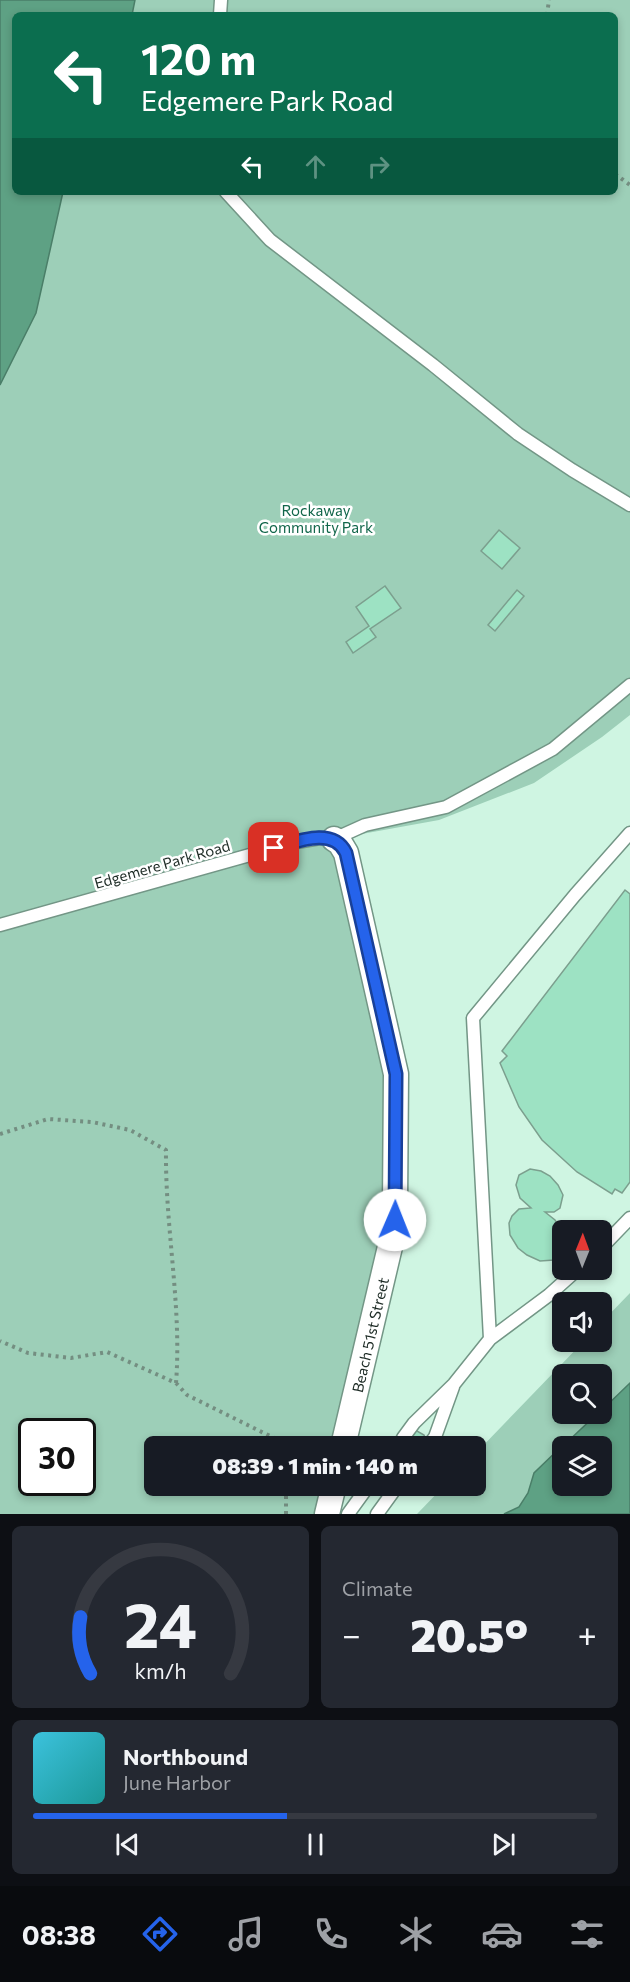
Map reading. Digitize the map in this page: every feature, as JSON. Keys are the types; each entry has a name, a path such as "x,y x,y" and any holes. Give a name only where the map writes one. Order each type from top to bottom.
{"street":[{"name":"Beach 51st Street","path":"334,839 340,843 346,853 396,1074 393,1234 345,1436"},
{"path":"327,1514 331,1496"}],"lane":[{"path":"229,195 270,240 433,365 518,434 630,506"},
{"path":"334,839 365,825 446,807 553,749 630,685"},
{"path":"490,1338 473,1018 575,895 630,833"},
{"name":"Edgemere Park Road","path":"0,925 297,842 320,838 334,839"},
{"path":"612,1237 630,1218"},
{"path":"404,1436 414,1423 454,1384 490,1338 566,1280"},
{"path":"435,1436 454,1384"},
{"path":"348,1514 361,1496"},
{"path":"377,1514 390,1496"}],"path":[{"path":"0,1134 48,1119 92,1122 130,1130 166,1150 165,1189 178,1352 176,1383"},
{"path":"0,1341 28,1353 71,1358 107,1352 176,1383 187,1395 270,1436"},
{"path":"286,1496 286,1514"}],"green space":[{"name":"Rockaway Community Park","path":"135,0 630,0 630,715 534,783 439,820 334,839 394,1061 395,1205 345,1436 144,1436 144,1496 331,1496 327,1514 0,1514 0,385 36,313 62,195 618,195 618,12 133,12"},
{"path":"630,1293 630,1383 612,1400 612,1364 562,1364 573,1352 612,1352 612,1312"},
{"path":"552,1374 552,1424 586,1424 573,1436 552,1436 552,1456 534,1473 528,1493 519,1507 504,1514 417,1514 434,1496 486,1496 486,1443"}],"shaded area":[{"path":"0,0 135,0 133,12 12,12 12,195 62,195 36,313 0,385"},
{"path":"630,1383 630,1514 504,1514 519,1507 528,1493 534,1473 552,1456 552,1496 612,1496 612,1436 574,1436 586,1424 612,1424 612,1400"}],"building":[{"path":"499,530 520,548 502,569 481,551"},
{"path":"385,586 401,608 370,629 376,637 353,653 346,642 369,626 356,607"},
{"path":"517,590 524,596 495,631 488,625"},
{"path":"625,890 630,894 630,1182 622,1193 615,1189 612,1194 577,1172 542,1140 519,1107 500,1063 507,1056 502,1051"},
{"path":"530,1169 541,1171 550,1176 563,1195 560,1208 554,1212 545,1212 555,1220 552,1220 552,1260 540,1261 527,1255 518,1248 510,1235 509,1223 512,1216 519,1209 531,1208 520,1198 516,1185 519,1175"},
{"path":"411,1430 424,1436 399,1436"}],"route":[{"path":"274,848 308,839 328,838 340,843 346,853 396,1074 395,1220"}]}
